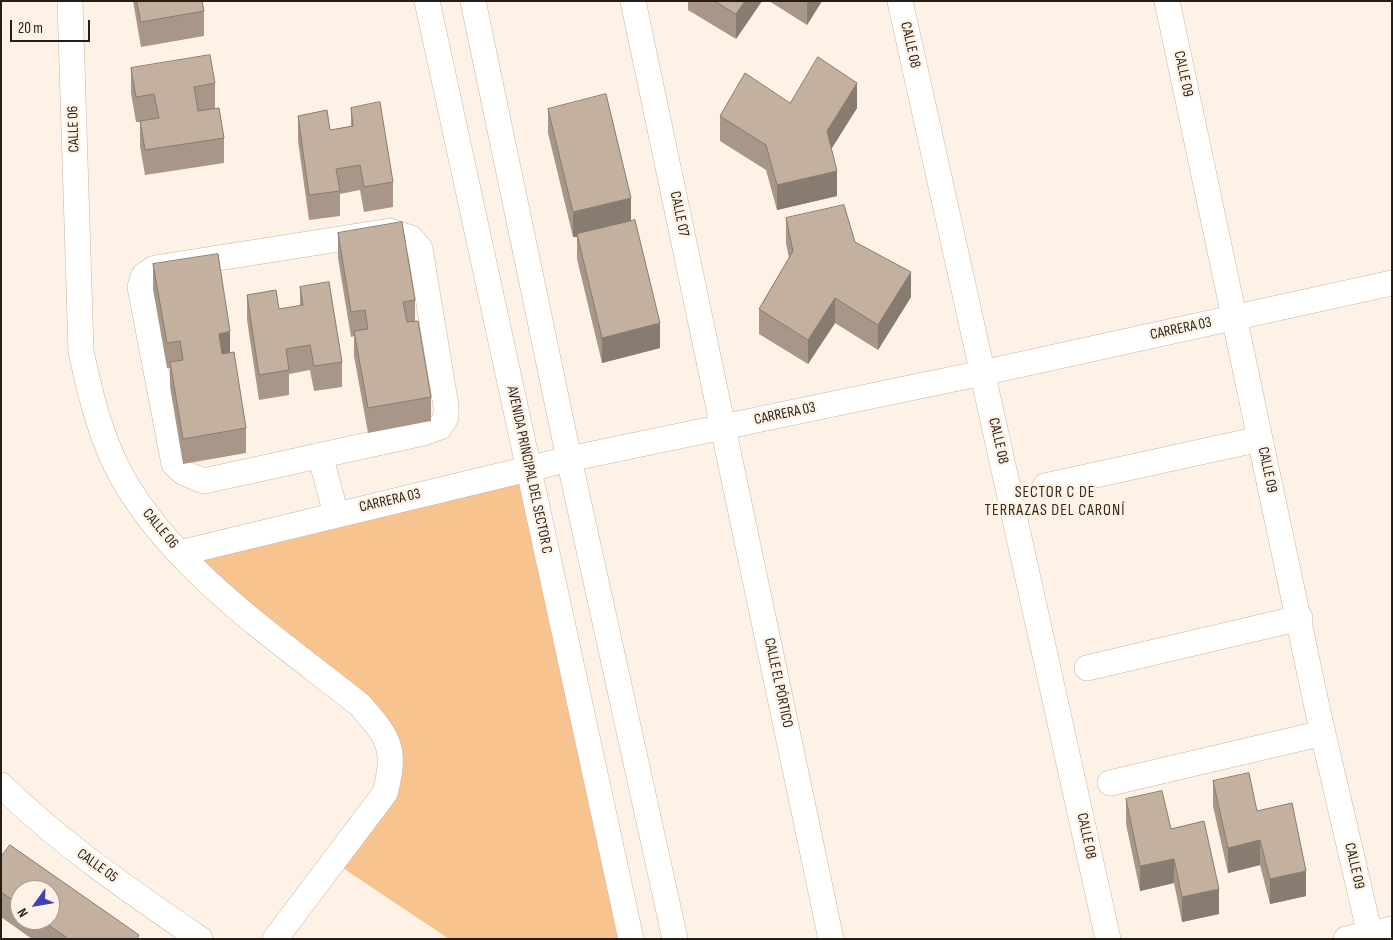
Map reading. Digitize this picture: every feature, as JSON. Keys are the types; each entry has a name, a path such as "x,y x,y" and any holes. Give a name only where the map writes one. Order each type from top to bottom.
{"street":[{"name":"CALLE 06","path":"70,1 81,351 93,402 122,476 139,504 180,553 206,579 254,620 360,704 378,726 389,746 391,769 385,793 275,939"},
{"name":"AVENIDA PRINCIPAL DEL SECTOR C","path":"427,1 631,939"},
{"path":"473,1 569,460 675,939"},
{"name":"CALLE 07","path":"633,1 724,427"},
{"name":"CALLE 08","path":"900,1 1108,939"},
{"name":"CALLE 09","path":"1167,1 1323,733 1378,934"},
{"path":"390,231 411,238 420,249 446,417 440,427 424,433 320,455 204,481 184,473 174,464 140,287 144,275 155,268 390,231"},
{"name":"CARRERA 03","path":"180,553 336,514 569,460 982,373 1392,283"},
{"name":"CALLE EL PÓRTICO","path":"724,427 831,939"},
{"path":"1045,486 1260,439"},
{"path":"320,455 336,514"},
{"path":"1087,668 1300,618"},
{"path":"1110,783 1323,733"},
{"name":"CALLE 05","path":"1,785 69,846 200,939"},
{"path":"1346,939 1378,934"}],"shaded area":[{"path":"529,469 631,939 449,939 334,862 370,814 389,745 180,553"}],"building":[{"path":"137,1 202,1 204,11 141,22"},
{"path":"715,1 745,1 736,14"},
{"path":"210,55 215,83 194,87 198,111 219,108 224,138 145,150 140,121 159,118 154,94 136,97 131,68"},
{"path":"818,57 857,83 827,131 837,171 777,185 766,145 720,116 745,73 790,103"},
{"path":"606,94 631,198 573,212 548,109"},
{"path":"380,102 393,182 364,187 360,165 336,169 340,191 309,195 298,116 327,110 330,130 353,126 351,108"},
{"path":"844,205 855,242 911,272 878,325 835,298 808,340 759,309 793,251 786,218"},
{"path":"635,220 660,323 602,338 577,234"},
{"path":"402,222 415,300 403,302 407,322 418,321 431,397 368,408 354,331 368,329 365,310 351,312 338,233"},
{"path":"218,254 230,331 219,334 222,354 234,352 246,428 183,439 170,362 183,360 180,341 167,343 153,264"},
{"path":"329,282 342,362 314,366 310,345 286,349 289,370 259,375 247,295 276,290 279,309 303,305 300,287"},
{"path":"1249,773 1257,811 1292,803 1306,871 1270,879 1260,840 1228,848 1213,781"},
{"path":"1162,791 1171,829 1204,821 1219,889 1182,897 1174,859 1140,866 1126,799"},
{"path":"10,845 139,935 137,939 69,939 56,930 60,930 60,880 10,880 10,898 1,892 1,857"}],"district":[{"name":"SECTOR C DE TERRAZAS DEL CARONÍ","path":"1055,502"}]}
